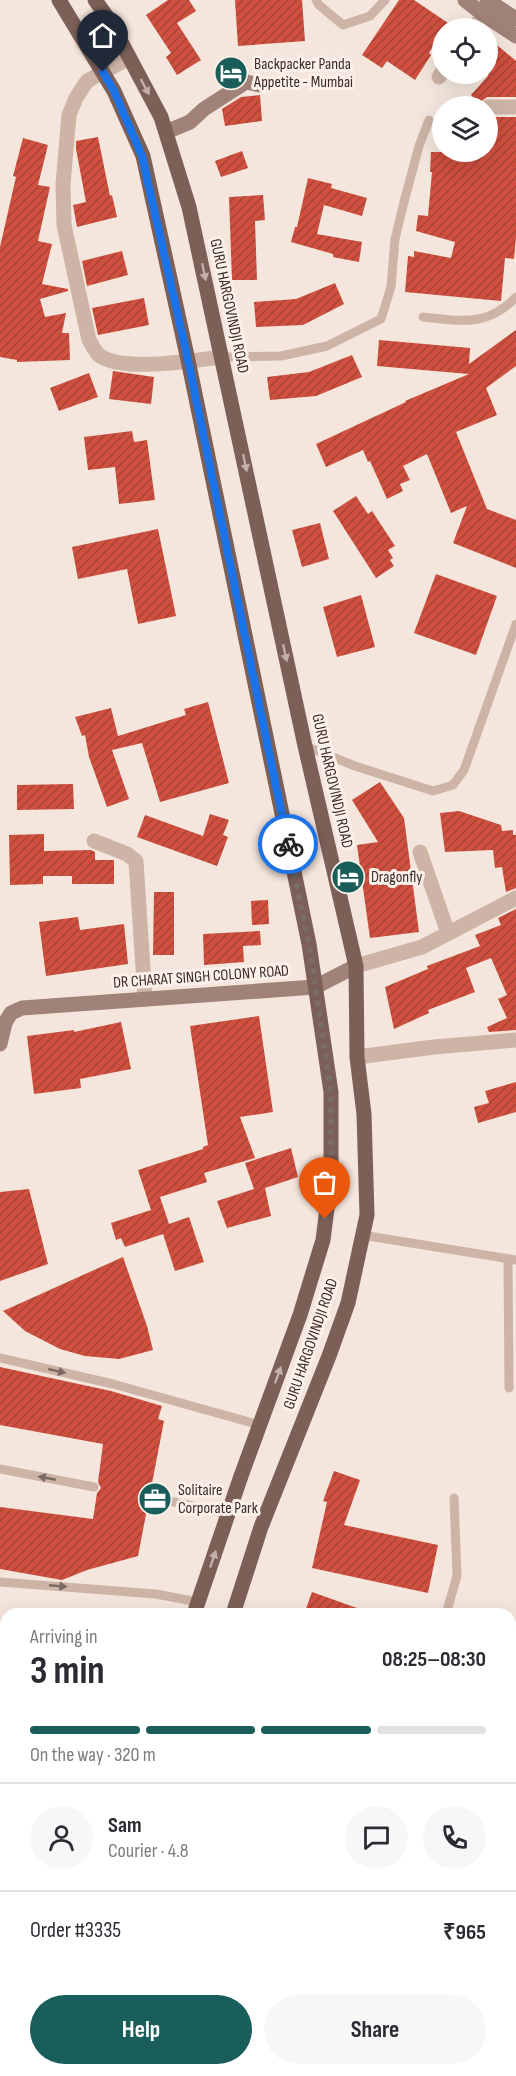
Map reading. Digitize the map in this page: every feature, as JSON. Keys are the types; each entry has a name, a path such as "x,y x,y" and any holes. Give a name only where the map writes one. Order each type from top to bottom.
{"main road":[{"name":"GURU HARGOVINDJI ROAD","path":"59,0 114,91 142,156 188,360 309,944 331,1092 331,1176 323,1240 300,1315 196,1608"},
{"name":"GURU HARGOVINDJI ROAD","path":"95,0 110,21 161,117 189,207 305,746 356,966 357,1057 364,1114 367,1215 348,1303 261,1527 235,1608"}],"street":[{"path":"465,0 516,19"},
{"path":"485,8 516,36"},
{"path":"129,58 87,81 69,115 63,184 64,225 89,339 99,355 119,362 157,365 222,357"},
{"path":"166,132 190,122 224,94 246,82 260,85"},
{"path":"498,107 516,107"},
{"path":"94,841 127,854 136,861 145,999"},
{"path":"420,852 448,933"},
{"name":"DR CHARAT SINGH COLONY ROAD","path":"0,1044 5,1023 11,1013 16,1010 315,987 356,966 422,947 516,898"},
{"path":"357,1057 516,1040"}],"lane":[{"path":"316,0 343,25 370,16 385,0"},
{"path":"222,357 281,356 327,346 381,320 391,287 395,239 419,146 429,120"},
{"path":"423,317 467,321 487,317 507,307 516,297"},
{"path":"305,746 355,766 433,791 453,785 464,770 516,624"},
{"path":"362,1236 512,1260 509,1388"},
{"path":"0,1358 113,1384 260,1425"},
{"path":"0,1469 94,1487"},
{"path":"448,1608 457,1576 454,1498"},
{"path":"165,1500 228,1514"},
{"path":"0,1582 156,1594 196,1608"}],"building":[{"path":"168,0 189,0 196,11 177,23 201,60 177,75 166,57 171,53 146,15"},
{"path":"235,0 302,0 305,41 238,46"},
{"path":"399,0 414,0 441,18 432,18 432,48 429,53 431,55 415,80 387,61 382,68 362,55"},
{"path":"498,46 516,61 516,97 471,95 481,84 498,84"},
{"path":"260,95 262,121 225,126 222,109 241,97"},
{"path":"498,117 516,117 516,237 514,259 505,258 501,301 405,292 408,256 414,257 414,251 451,258 455,242 416,231 418,215 428,216 432,172 430,172 431,152 432,162 498,162"},
{"path":"98,137 110,196 112,195 117,217 77,227 73,205 86,202 76,141"},
{"path":"23,138 48,145 38,185 50,187 38,241 52,244 42,284 68,289 68,291 40,299 45,317 66,313 62,333 69,333 70,360 17,362 17,360 0,357 0,247 16,177 13,176"},
{"path":"242,151 248,168 221,177 215,161"},
{"path":"308,178 332,184 331,188 367,198 362,216 324,205 317,234 362,242 359,262 333,257 333,254 291,242 295,227 297,227"},
{"path":"263,195 265,220 255,221 257,280 232,280 229,197"},
{"path":"122,251 128,275 87,286 82,261"},
{"path":"335,283 344,304 303,325 256,327 254,302 296,299"},
{"path":"144,298 149,325 98,335 92,308"},
{"path":"516,330 516,366 486,388 497,415 456,432 487,509 516,520 516,568 453,543 467,506 451,513 427,454 403,466 410,480 400,484 403,491 387,499 363,450 326,467 316,444 405,401 469,374 377,366 379,340 470,348 469,364"},
{"path":"352,355 362,377 316,396 270,400 267,377 309,372"},
{"path":"113,371 154,377 151,404 109,399"},
{"path":"89,373 98,397 59,411 50,388"},
{"path":"132,431 134,442 147,440 155,500 119,504 115,467 88,470 84,437"},
{"path":"356,496 368,514 372,511 395,546 388,550 393,558 390,560 394,566 376,578 333,511"},
{"path":"320,523 329,559 302,567 292,530"},
{"path":"158,529 176,616 138,624 127,569 78,579 72,547"},
{"path":"436,574 497,596 476,655 414,633"},
{"path":"361,595 375,647 337,657 323,607"},
{"path":"208,702 229,783 160,802 142,743 112,750 129,799 107,807 89,757 85,735 82,736 75,717 111,708 118,736 186,715 184,709"},
{"path":"380,782 404,818 419,932 370,938 357,845 378,842 352,800"},
{"path":"73,784 74,809 17,810 17,785"},
{"path":"459,811 501,825 502,831 513,830 513,835 516,835 516,888 506,892 502,867 495,868 493,850 445,852 440,813"},
{"path":"210,814 229,820 223,835 228,837 217,866 137,837 145,815 203,836"},
{"path":"44,834 44,851 91,850 95,852 95,860 114,860 114,884 72,884 72,876 43,876 43,884 10,885 9,835"},
{"path":"154,892 174,892 174,955 153,955"},
{"path":"268,900 269,924 252,925 251,901"},
{"path":"516,909 516,1030 489,1032 487,1027 507,1018 498,999 507,995 491,958 466,968 475,992 428,1010 429,1013 394,1029 385,987 428,969 427,966 480,946 475,935 501,925 498,918"},
{"path":"78,917 80,930 124,924 128,964 46,976 39,922"},
{"path":"260,931 261,945 243,946 244,962 204,965 203,934"},
{"path":"259,1016 273,1112 240,1117 255,1158 204,1173 207,1182 160,1197 169,1224 189,1217 204,1262 175,1271 163,1234 125,1247 121,1238 116,1240 111,1223 151,1210 138,1170 203,1149 208,1145 190,1026"},
{"path":"121,1022 131,1069 80,1079 81,1088 34,1094 27,1036 74,1030 74,1032"},
{"path":"516,1082 516,1112 478,1123 474,1107 489,1103 485,1091"},
{"path":"291,1148 298,1177 265,1188 271,1216 227,1228 217,1201 254,1189 245,1163"},
{"path":"29,1189 48,1264 0,1281 0,1192"},
{"path":"123,1257 153,1350 119,1359 85,1356 60,1349 25,1331 3,1311"},
{"path":"0,1367 111,1391 162,1406 158,1419 164,1421 138,1556 87,1570 62,1580 0,1569 0,1507 93,1519 97,1493 101,1488 98,1482 103,1444 0,1425"},
{"path":"334,1471 360,1480 344,1525 438,1545 428,1593 312,1568 327,1502 323,1501"},
{"path":"312,1592 357,1608 306,1608"}],"way so far":[{"path":"288,844 309,944 331,1092 331,1176 325,1219"}],"place":[{"name":"Backpacker Panda Appetite - Mumbai","path":"231,73"},
{"name":"Dragonfly","path":"348,877"},
{"name":"Solitaire Corporate Park","path":"155,1499"}],"route":[{"path":"103,72 114,91 142,156 188,360 288,844"}]}
